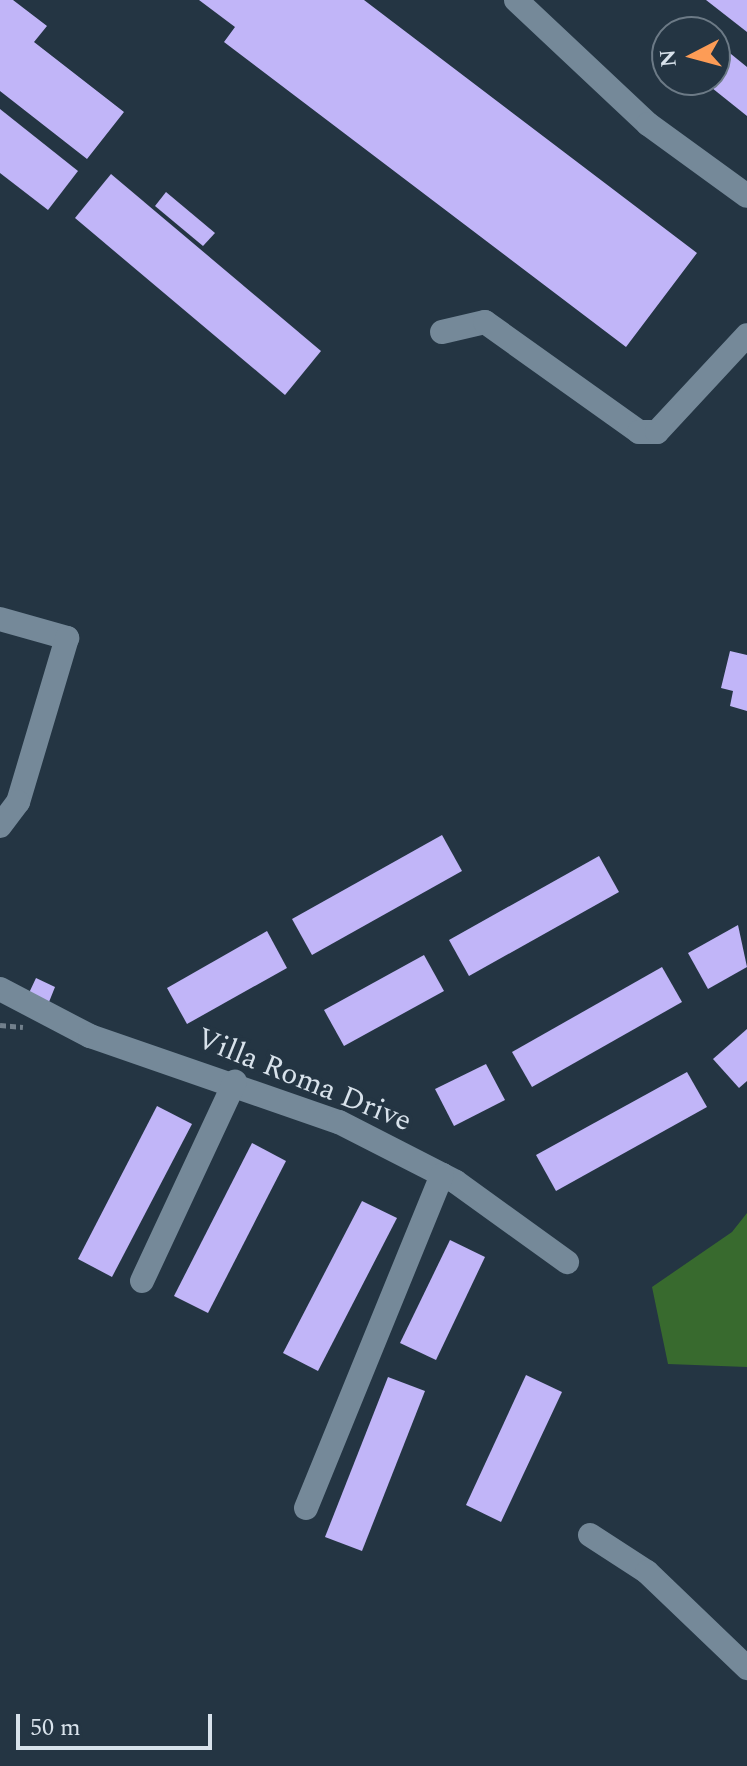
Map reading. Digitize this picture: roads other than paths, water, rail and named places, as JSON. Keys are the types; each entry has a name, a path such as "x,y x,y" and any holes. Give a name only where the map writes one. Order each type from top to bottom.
{"street":[{"path":"516,0 648,124 747,196"},
{"path":"442,332 485,322 639,432 657,432 747,335"},
{"path":"0,619 67,638 0,826"},
{"name":"Villa Roma Drive","path":"7,998 90,1036 235,1082 339,1122 442,1175 567,1262"},
{"path":"142,1281 235,1082"},
{"path":"306,1508 442,1175"},
{"path":"590,1535 647,1572 747,1668"}]}
